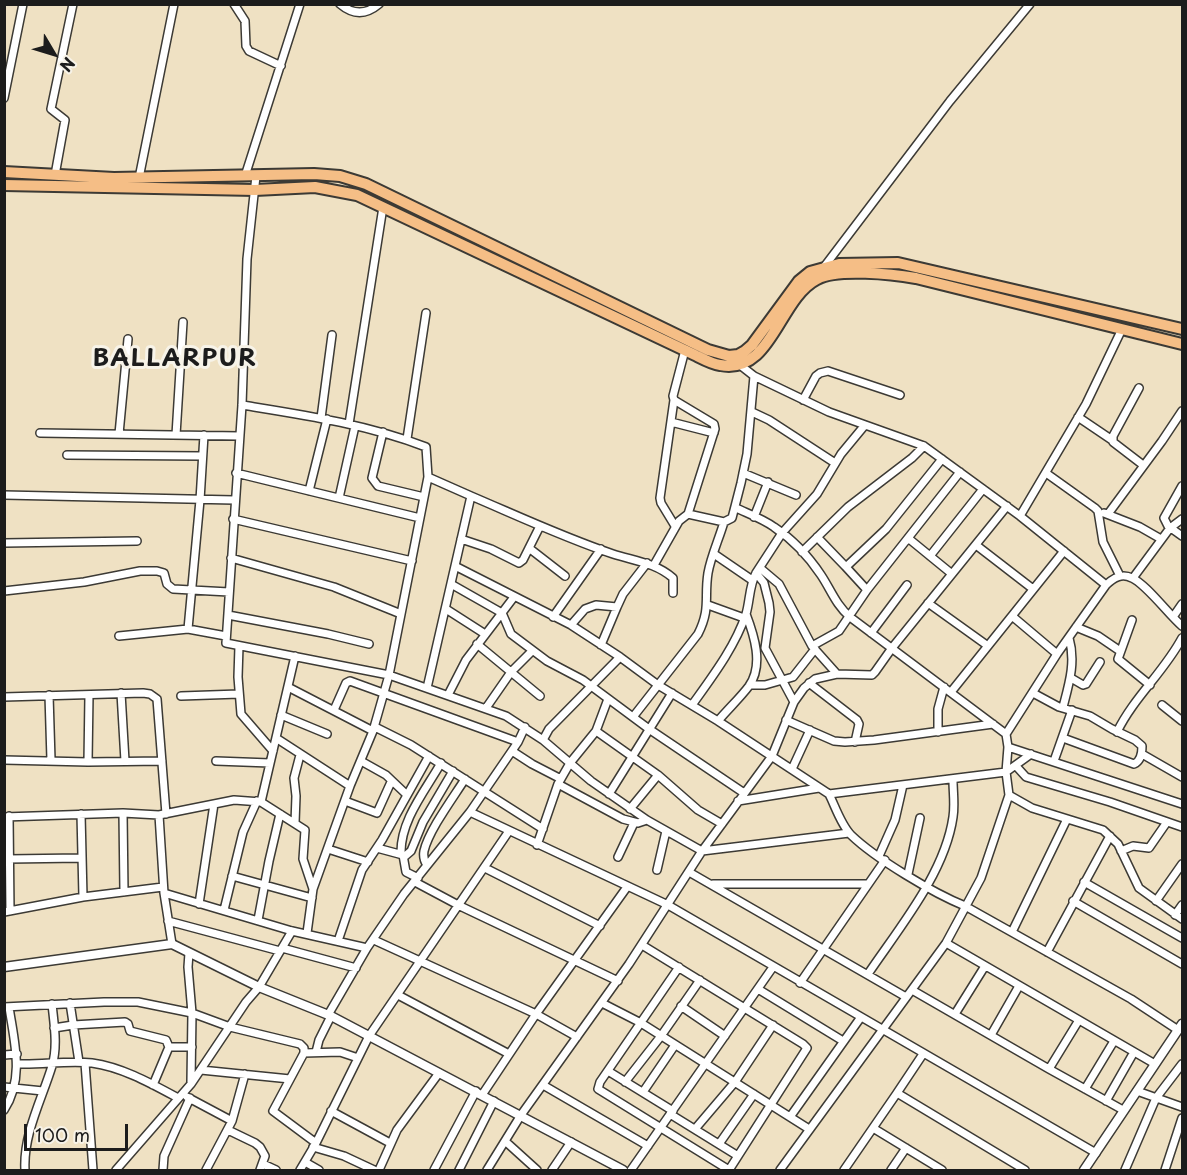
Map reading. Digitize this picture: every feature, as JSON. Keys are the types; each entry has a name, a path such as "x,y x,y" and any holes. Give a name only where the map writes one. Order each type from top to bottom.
{"highway":[{"path":"4,172 55,175 114,183 139,178 314,174 340,176 366,184 708,350 739,360"},
{"path":"4,185 114,183 255,190 315,187 334,189 357,195 715,364 729,366 739,360 758,355 803,289 815,279 833,274 896,275 916,278 1182,344"},
{"path":"739,360 799,281 810,272 839,264 898,263 1182,329"}],"street":[{"path":"4,98 22,4"},
{"path":"55,175 65,120 51,109 73,4"},
{"path":"139,178 174,4"},
{"path":"234,4 245,21 246,46 249,51 281,66"},
{"path":"245,176 300,4"},
{"path":"340,4 349,11 363,13 379,4"},
{"path":"824,267 950,101 1030,4"},
{"path":"256,176 247,258 242,405 226,643 389,675 506,716 543,740 630,809 702,851 849,833"},
{"path":"339,498 352,425 383,207"},
{"path":"406,439 426,313"},
{"path":"176,435 183,322"},
{"path":"1020,516 1099,380 1122,329"},
{"path":"309,491 324,418 332,335"},
{"path":"119,434 128,339"},
{"path":"675,526 660,498 673,396 685,350"},
{"path":"739,360 754,376 803,400 829,412 924,446 1007,506 1106,585"},
{"path":"803,400 816,376 820,372 828,371 900,395"},
{"path":"688,514 724,522 732,518 743,473 752,412 754,376"},
{"path":"1112,440 1139,388"},
{"path":"602,645 623,594 650,564 679,521 688,514 714,433 714,424 674,400"},
{"path":"242,405 324,418 383,432 426,447 428,477 389,675 374,729 350,786 313,889 307,933"},
{"path":"1108,514 1182,411"},
{"path":"752,412 769,420 835,463"},
{"path":"1078,417 1143,465"},
{"path":"671,422 714,433"},
{"path":"693,705 717,669 745,616 756,573 782,533 817,494 835,463 865,425"},
{"path":"383,432 372,478 374,482 384,488 424,497"},
{"path":"40,433 239,436"},
{"path":"188,629 204,435"},
{"path":"802,552 855,502 924,446"},
{"path":"67,455 202,456"},
{"path":"845,566 861,554 886,529 942,459"},
{"path":"750,685 765,685 793,677 814,647 836,634 867,590 960,472"},
{"path":"1046,472 1090,502 1098,511 1140,527 1161,539"},
{"path":"236,473 420,518"},
{"path":"743,473 796,495"},
{"path":"428,477 540,526 601,549 650,564 673,578 673,593"},
{"path":"754,517 768,482"},
{"path":"1182,486 1165,515 1165,521 1170,528 1182,536"},
{"path":"930,556 983,489"},
{"path":"4,495 234,500"},
{"path":"427,688 471,496"},
{"path":"487,1170 521,1115 618,981 702,851 772,756 794,702 815,679 837,674 872,675 1007,506"},
{"path":"736,508 773,526 802,552 821,575 834,600 850,617 1006,734"},
{"path":"1098,511 1103,542 1120,576"},
{"path":"233,519 412,561"},
{"path":"1133,578 1170,528 1182,519"},
{"path":"633,717 698,634 708,605 708,572 724,522"},
{"path":"461,539 491,549 519,563 523,560 540,526"},
{"path":"817,537 867,590"},
{"path":"908,538 952,574"},
{"path":"4,543 137,541"},
{"path":"976,545 1033,589"},
{"path":"529,548 565,576"},
{"path":"553,617 601,549"},
{"path":"951,692 1064,551"},
{"path":"714,554 779,584 814,647 837,674"},
{"path":"231,558 334,586 401,614"},
{"path":"455,566 571,626 620,657 658,685 693,705 829,794 849,833 882,858 926,886 1180,1027 1084,1170"},
{"path":"4,591 84,582 149,570 164,573 170,588 229,592"},
{"path":"756,573 764,583 770,603 765,648 794,702"},
{"path":"780,1170 946,944 981,878 1009,795 1006,772 1008,747 1006,734 1106,585 1112,579 1120,576 1133,578 1182,626"},
{"path":"451,584 502,612 511,634 532,651 558,669 583,680 649,729 744,793"},
{"path":"871,633 907,585"},
{"path":"448,695 457,674 477,644 514,597"},
{"path":"928,603 988,646"},
{"path":"571,626 585,609 596,604 617,607"},
{"path":"1173,617 1182,604"},
{"path":"708,605 745,616"},
{"path":"446,609 485,634"},
{"path":"228,615 369,644"},
{"path":"717,721 750,685 757,654 745,616"},
{"path":"1012,616 1058,654"},
{"path":"1132,620 1118,657 1119,661 1150,685"},
{"path":"1076,627 1098,636 1120,651"},
{"path":"119,636 188,629 226,636"},
{"path":"1063,708 1071,678 1073,656 1069,638"},
{"path":"1117,732 1130,708 1171,658 1182,638"},
{"path":"477,644 540,696"},
{"path":"239,646 238,677 241,714 273,751"},
{"path":"486,708 510,672 532,651"},
{"path":"224,910 243,832 259,801 270,763 296,656"},
{"path":"543,740 549,729 620,657"},
{"path":"1071,678 1083,685 1086,684 1100,662"},
{"path":"334,710 348,682 518,742"},
{"path":"809,683 857,720 859,724 855,742"},
{"path":"288,687 429,756 543,829"},
{"path":"938,732 938,709 944,687"},
{"path":"121,693 125,761"},
{"path":"4,697 148,693 156,699 162,761 163,890 172,944"},
{"path":"609,794 672,693"},
{"path":"1033,693 1059,707 1090,716 1139,743 1142,754 1138,762 1134,764 1063,738"},
{"path":"181,696 239,694"},
{"path":"49,695 51,760"},
{"path":"88,762 89,695"},
{"path":"537,845 559,781 570,763 596,731 608,699"},
{"path":"1162,705 1182,719"},
{"path":"1054,761 1072,710"},
{"path":"281,715 327,734"},
{"path":"786,720 834,741 855,742 993,724"},
{"path":"316,1052 329,1016 367,948 404,894 470,812 518,742 525,727"},
{"path":"792,769 810,730"},
{"path":"596,731 633,755 698,810 722,824"},
{"path":"276,738 350,786"},
{"path":"1008,747 1182,804"},
{"path":"512,750 622,819 634,823 646,820"},
{"path":"829,794 1006,772 1031,754"},
{"path":"1142,754 1182,777"},
{"path":"295,823 294,778 300,755"},
{"path":"338,941 359,878 429,756"},
{"path":"4,760 162,761"},
{"path":"361,760 378,770 407,795"},
{"path":"216,761 270,763"},
{"path":"441,763 404,830 400,844 406,872 460,906 618,981"},
{"path":"1016,766 1026,777 1182,827"},
{"path":"377,848 402,856 411,851 423,822 453,771"},
{"path":"630,809 658,775"},
{"path":"427,865 424,860 424,850 465,779"},
{"path":"868,974 926,886 941,857 954,814 953,780"},
{"path":"345,801 377,813 392,782"},
{"path":"800,982 868,884 882,858 896,820 903,785"},
{"path":"738,801 819,788"},
{"path":"1009,795 1032,808 1103,830 1118,844 1139,888 1182,919"},
{"path":"313,889 303,859 306,833 295,823 259,801 234,800 163,814 7,817 7,912 83,897 163,890 199,904 292,931 367,948"},
{"path":"199,904 214,804"},
{"path":"470,812 668,906 1096,1153"},
{"path":"123,813 124,892"},
{"path":"81,814 83,897"},
{"path":"258,920 280,814"},
{"path":"908,874 920,818"},
{"path":"1012,932 1066,819"},
{"path":"1121,851 1133,846 1149,848 1167,822"},
{"path":"618,857 634,823"},
{"path":"300,1170 315,1145 369,1036 510,831"},
{"path":"657,870 666,831"},
{"path":"1047,952 1110,836"},
{"path":"328,849 368,862"},
{"path":"8,860 81,858"},
{"path":"1156,901 1182,864"},
{"path":"485,868 600,926"},
{"path":"689,872 906,997"},
{"path":"232,876 312,898"},
{"path":"1084,882 1182,938"},
{"path":"711,884 868,884"},
{"path":"434,1170 479,1093 627,887"},
{"path":"1073,901 1182,964"},
{"path":"1175,915 1182,905"},
{"path":"168,921 356,968"},
{"path":"116,1170 191,1084 246,1002 259,987 292,931"},
{"path":"374,940 536,1014 577,1037"},
{"path":"4,967 172,944 259,987 329,1016 369,1036 624,1170 648,1146 773,967"},
{"path":"946,944 1155,1064"},
{"path":"642,945 679,967 745,1008 807,1048 729,1170 600,1091 598,1085 679,967"},
{"path":"189,952 192,1013 191,1084"},
{"path":"954,1014 985,966"},
{"path":"626,1082 700,980"},
{"path":"991,1035 1019,986"},
{"path":"758,989 843,1041"},
{"path":"912,990 1124,1110"},
{"path":"398,995 509,1054"},
{"path":"6,1106 14,1088 18,1064 7,1007 138,1002 192,1013 230,1027 300,1044 304,1048 304,1053 273,1111 315,1145 374,1170"},
{"path":"70,1003 82,1063 93,1170"},
{"path":"602,1003 642,1023 809,1129"},
{"path":"25,1170 27,1147 52,1065 54,1028 52,1004"},
{"path":"681,1006 725,1036"},
{"path":"790,1117 861,1017"},
{"path":"1049,1069 1079,1020"},
{"path":"54,1028 125,1022 129,1030 166,1040 169,1047 153,1085"},
{"path":"695,1129 735,1082 772,1025"},
{"path":"1085,1089 1114,1041"},
{"path":"643,1092 675,1045"},
{"path":"169,1047 192,1047"},
{"path":"304,1053 340,1052 358,1058"},
{"path":"1106,1101 1134,1052"},
{"path":"844,1170 923,1053"},
{"path":"4,1056 17,1054"},
{"path":"18,1064 82,1063 106,1066 190,1098 232,1121"},
{"path":"1125,1170 1156,1098 1182,1064"},
{"path":"201,1070 290,1079"},
{"path":"608,1071 738,1156"},
{"path":"379,1170 397,1130 439,1073"},
{"path":"206,1170 232,1121 245,1074"},
{"path":"543,1085 648,1146"},
{"path":"4,1087 43,1090"},
{"path":"1137,1091 1182,1107"},
{"path":"719,1144 754,1094"},
{"path":"897,1094 1025,1170"},
{"path":"163,1170 164,1156 190,1098"},
{"path":"459,1170 494,1101"},
{"path":"331,1111 390,1143"},
{"path":"1164,1170 1182,1118"},
{"path":"873,1128 942,1170"},
{"path":"228,1130 260,1147 265,1156 261,1167 276,1170"},
{"path":"505,1142 537,1170"},
{"path":"552,1170 571,1142"},
{"path":"891,1170 906,1148"},
{"path":"305,1162 319,1170"}],"district":[{"name":"BALLARPUR","path":"175,359"}]}
